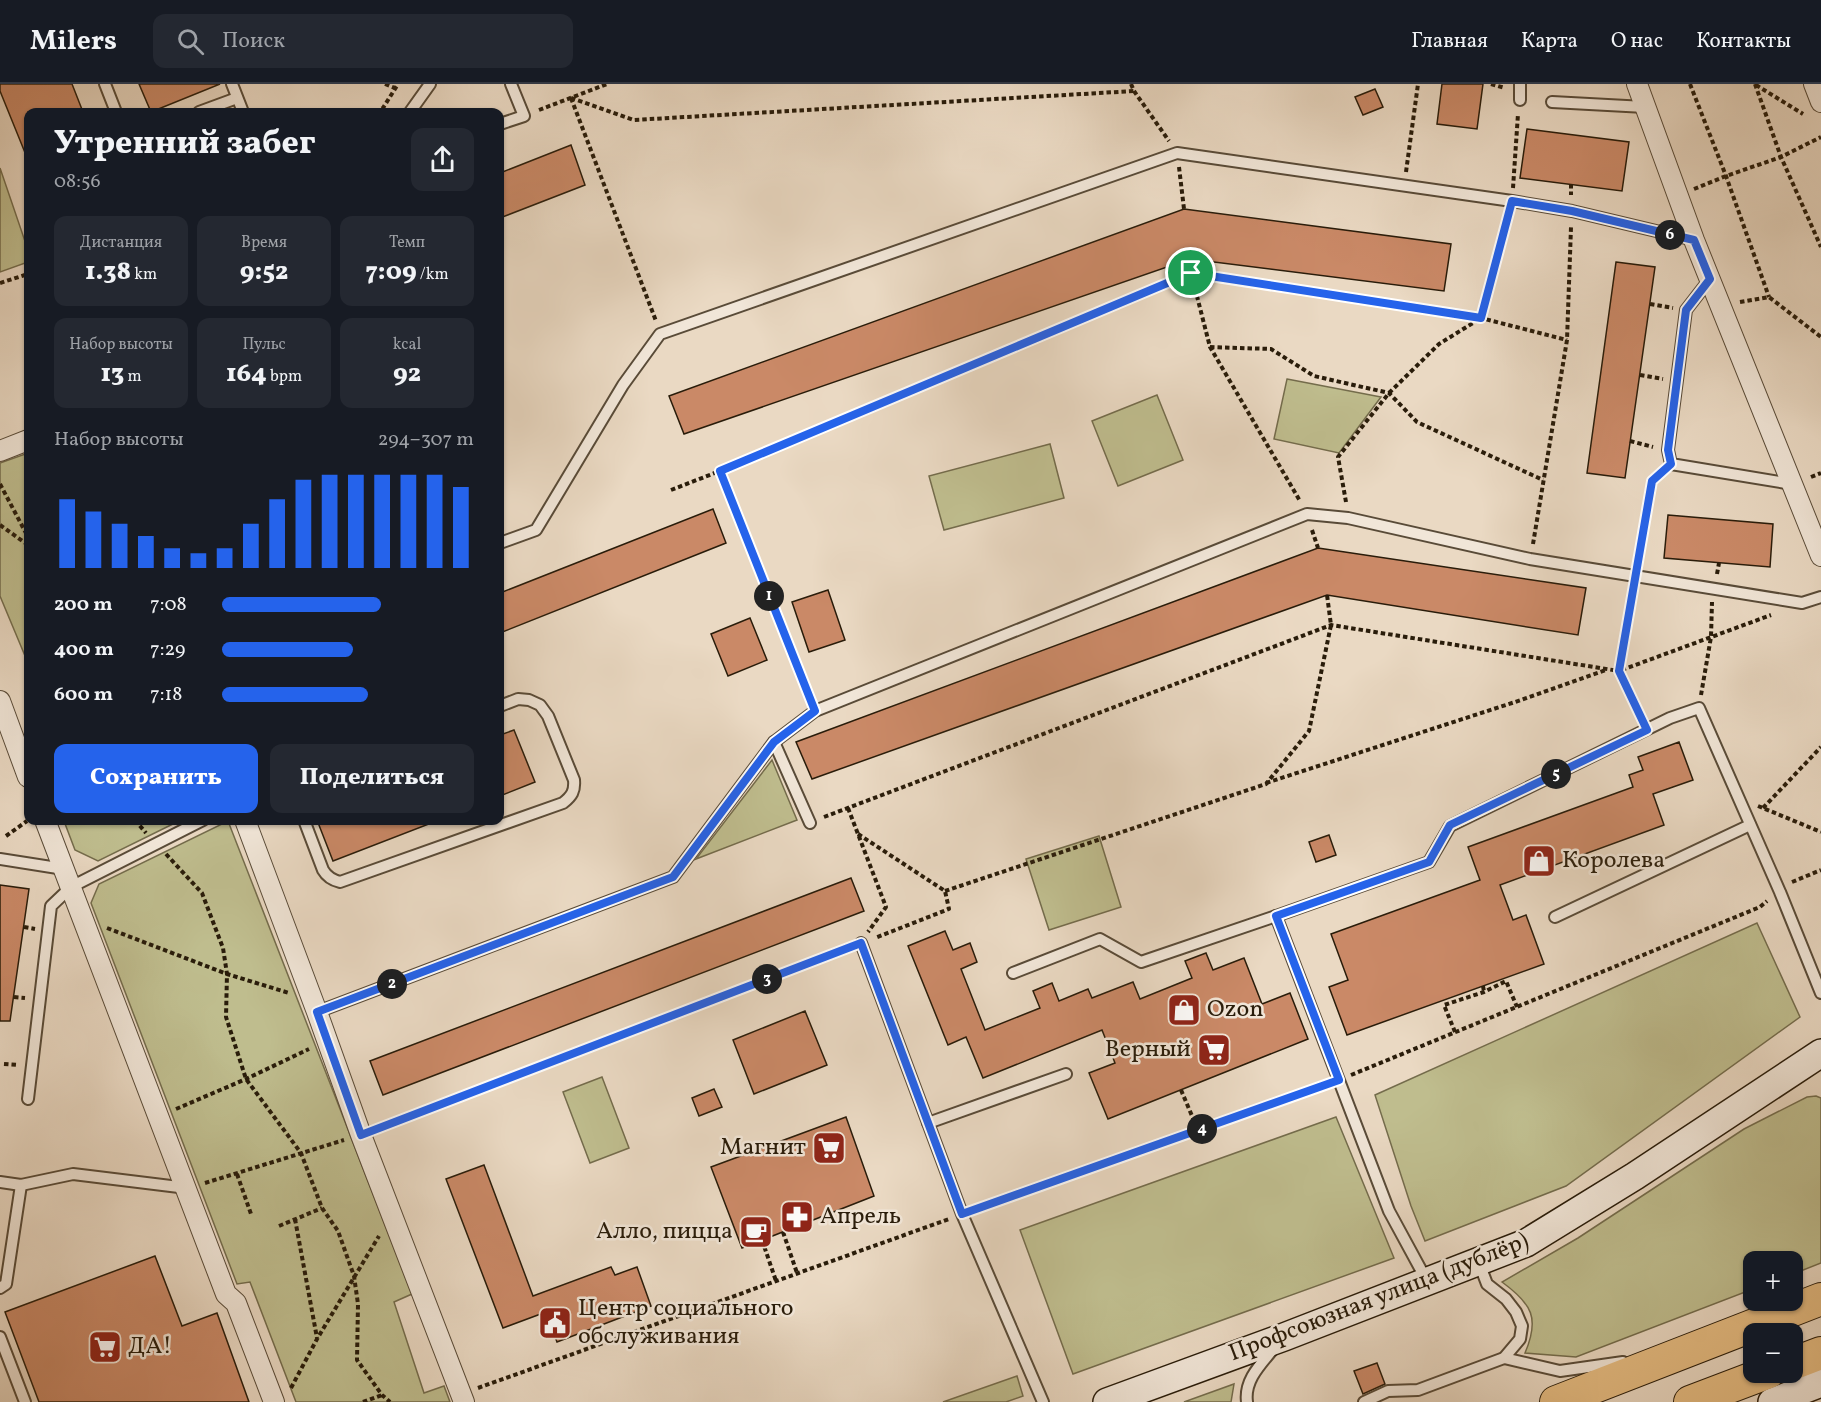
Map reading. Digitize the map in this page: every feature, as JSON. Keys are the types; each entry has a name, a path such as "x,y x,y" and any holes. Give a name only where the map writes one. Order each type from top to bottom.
{"main road":[{"path":"1556,1402 1821,1299"},
{"path":"1803,1360 1821,1353"},
{"path":"1690,1402 1743,1382"}],"street":[{"path":"1637,84 1694,240 1821,556"},
{"path":"1814,84 1816,110"},
{"path":"0,451 24,442"},
{"path":"0,701 24,766"},
{"path":"47,825 226,1294 236,1303 281,1397"},
{"path":"247,825 361,1135 464,1399"},
{"name":"Профсоюзная улица (дублёр)","path":"1107,1402 1284,1337 1526,1243 1635,1176 1821,1053"},
{"path":"1772,1402 1821,1383"}],"lane":[{"path":"105,84 114,108"},
{"path":"232,84 241,108"},
{"path":"504,123 524,116 511,84"},
{"path":"1520,84 1520,100"},
{"path":"412,108 425,87"},
{"path":"211,108 237,98"},
{"path":"1552,102 1645,107"},
{"path":"504,542 536,530 623,385 660,334 1177,153 1572,211 1694,240"},
{"path":"1710,279 1686,310 1668,450 1671,464 1792,484"},
{"path":"315,1006 673,877 774,742 815,711 1307,514 1348,518 1530,559 1635,577 1802,603 1821,597"},
{"path":"504,704 518,699 529,700 540,705 548,717 574,780 575,789 571,798 563,803 504,824"},
{"path":"1013,973 1100,939 1141,962 1429,862 1450,825 1670,718 1699,708 1780,892 1821,993"},
{"path":"774,742 810,823"},
{"path":"0,859 67,878 157,844 193,825"},
{"path":"306,825 323,870 327,876 340,882 501,825"},
{"path":"1555,917 1750,825"},
{"path":"28,1100 51,906 67,878"},
{"path":"1276,916 1389,1211 1427,1281"},
{"path":"861,943 962,1214 1043,1402"},
{"path":"928,1124 1066,1074"},
{"path":"0,1182 21,1185 73,1174 187,1188"},
{"path":"0,1287 6,1284 21,1185"},
{"path":"1364,1402 1388,1391 1418,1389 1504,1358 1520,1339 1522,1326 1516,1312 1506,1299 1487,1284 1479,1263"},
{"path":"0,1337 25,1402"},
{"path":"1247,1402 1246,1397 1252,1376 1284,1337"},
{"path":"1504,1358 1560,1371 1682,1354"}],"path":[{"path":"383,108 396,86 385,84"},
{"path":"524,116 607,84"},
{"path":"571,98 634,120 1134,92 1131,84"},
{"path":"1404,185 1418,84"},
{"path":"1690,84 1726,176 1768,297 1821,337"},
{"path":"1755,84 1816,110"},
{"path":"1755,84 1781,157 1821,247"},
{"path":"571,98 660,334"},
{"path":"1348,518 1338,457 1389,393 1439,344 1481,318 1512,201 1520,100"},
{"path":"1677,196 1781,157 1821,137"},
{"path":"1530,559 1567,340 1572,211"},
{"path":"1190,259 1191,273 1210,348 1307,514 1318,548"},
{"path":"671,490 1191,273 1481,318 1567,340"},
{"path":"0,283 24,275"},
{"path":"1720,306 1768,297"},
{"path":"1650,304 1686,310"},
{"path":"1210,348 1271,349 1314,376 1389,393 1417,422 1543,480"},
{"path":"1640,375 1677,381"},
{"path":"1630,441 1668,450"},
{"path":"1647,730 1619,671 1652,481 1671,464"},
{"path":"720,471 815,711"},
{"path":"0,484 24,529"},
{"path":"0,525 24,542"},
{"path":"1699,708 1711,637 1713,589"},
{"path":"1266,784 1309,731 1331,625 1327,595"},
{"path":"810,823 1331,625 1619,671 1802,603"},
{"path":"945,891 1608,669"},
{"path":"1763,808 1821,747"},
{"path":"1739,798 1821,832"},
{"path":"848,808 886,907 861,943"},
{"path":"6,836 24,823"},
{"path":"140,825 202,893 223,948 227,974 225,1017 246,1079 301,1153 322,1208 338,1231 354,1276 358,1304 357,1360 382,1395 390,1402"},
{"path":"187,1188 361,1135 949,909 945,891 858,834"},
{"path":"464,1399 475,1389 1339,1080 1760,907 1792,882 1821,870"},
{"path":"83,920 315,1006"},
{"path":"1455,1032 1444,1005 1485,992 1506,981 1517,1007"},
{"path":"1483,986 1485,992"},
{"path":"159,1116 327,1041"},
{"path":"1181,1090 1198,1130"},
{"path":"237,1174 251,1214"},
{"path":"279,1226 322,1208"},
{"path":"281,1397 392,1215"},
{"path":"294,1220 317,1339"},
{"path":"783,1232 797,1273"},
{"path":"762,1240 776,1281"},
{"path":"363,1402 382,1395"}],"shaded area":[{"path":"0,168 24,238 24,263 0,272"},
{"path":"1287,379 1381,397 1339,453 1274,439"},
{"path":"1157,395 1183,460 1118,486 1092,421"},
{"path":"1050,444 1064,498 944,530 929,476"},
{"path":"24,454 24,653 0,596 0,463"},
{"path":"772,760 797,820 696,859"},
{"path":"66,825 171,825 98,861 75,850"},
{"path":"220,825 230,825 412,1294 394,1302 424,1393 444,1386 450,1402 296,1402 250,1282 237,1284 91,903 99,884"},
{"path":"1099,836 1121,907 1049,930 1026,859"},
{"path":"1757,923 1800,1017 1566,1186 1425,1241 1411,1206 1375,1095"},
{"path":"602,1077 629,1148 590,1163 563,1092"},
{"path":"1807,1097 1821,1098 1821,1263 1803,1270 1803,1251 1743,1251 1743,1293 1576,1357 1525,1353 1532,1330 1530,1313 1520,1297 1502,1282 1578,1238 1744,1129"},
{"path":"1336,1117 1394,1258 1073,1374 1020,1230"},
{"path":"1017,1376 1023,1396 1006,1402 943,1402"},
{"path":"1234,1384 1231,1402 1184,1402"}],"building":[{"path":"0,84 72,84 81,108 24,108 24,150 0,91"},
{"path":"139,84 220,84 161,108 149,108"},
{"path":"1442,84 1483,84 1477,129 1437,124"},
{"path":"1375,89 1383,107 1363,115 1355,97"},
{"path":"1527,129 1629,142 1622,191 1520,178"},
{"path":"571,145 585,185 504,216 504,171"},
{"path":"1184,209 1451,244 1444,291 1190,259 684,434 669,396"},
{"path":"1616,262 1655,267 1625,478 1587,473"},
{"path":"713,509 726,543 504,631 504,591"},
{"path":"1668,515 1773,524 1770,567 1664,558"},
{"path":"1318,548 1586,588 1578,635 1327,595 812,779 796,742"},
{"path":"828,590 845,640 809,652 792,602"},
{"path":"750,618 767,660 728,676 711,634"},
{"path":"514,730 535,782 504,794 504,734"},
{"path":"1679,742 1693,780 1653,794 1664,825 1500,885 1513,920 1526,915 1544,964 1347,1035 1329,987 1348,980 1331,934 1480,880 1468,847 1633,787 1629,775 1643,770 1638,757"},
{"path":"319,825 426,825 333,861"},
{"path":"1329,835 1336,855 1316,862 1309,842"},
{"path":"851,878 864,911 383,1095 370,1061"},
{"path":"0,885 29,889 10,1021 0,1021"},
{"path":"945,931 953,950 970,943 977,962 961,969 985,1030 1040,1008 1033,991 1052,983 1059,1001 1088,989 1092,998 1133,982 1140,999 1192,978 1185,961 1206,953 1213,970 1244,958 1262,1004 1290,993 1308,1039 1108,1119 1089,1073 1115,1063 1102,1030 983,1078 966,1037 948,1045 908,946"},
{"path":"805,1011 827,1065 754,1094 733,1040"},
{"path":"714,1089 722,1107 699,1116 692,1098"},
{"path":"846,1117 874,1196 742,1248 711,1167"},
{"path":"484,1165 533,1296 611,1267 615,1275 637,1267 651,1306 557,1342 546,1312 503,1328 446,1179"},
{"path":"155,1256 182,1326 217,1313 249,1402 39,1402 5,1312"},
{"path":"1377,1363 1385,1384 1363,1394 1354,1371"}],"place":[{"name":"Королева","path":"1539,861"},
{"name":"Ozon","path":"1184,1010"},
{"name":"Верный","path":"1214,1050"},
{"name":"Магнит","path":"829,1148"},
{"name":"Апрель","path":"797,1217"},
{"name":"Алло, пицца","path":"756,1232"},
{"name":"Центр социального обслуживания","path":"555,1323"},
{"name":"ДА!","path":"105,1347"}],"route":[{"path":"1512,201 1572,211 1694,240 1710,279 1686,310 1668,450 1671,464 1652,481 1619,671 1647,730 1450,825 1429,862 1276,916 1339,1080 962,1214 861,943 361,1135 317,1012 673,877 774,742 815,711 720,471 1191,273 1481,318 1512,201"}]}
